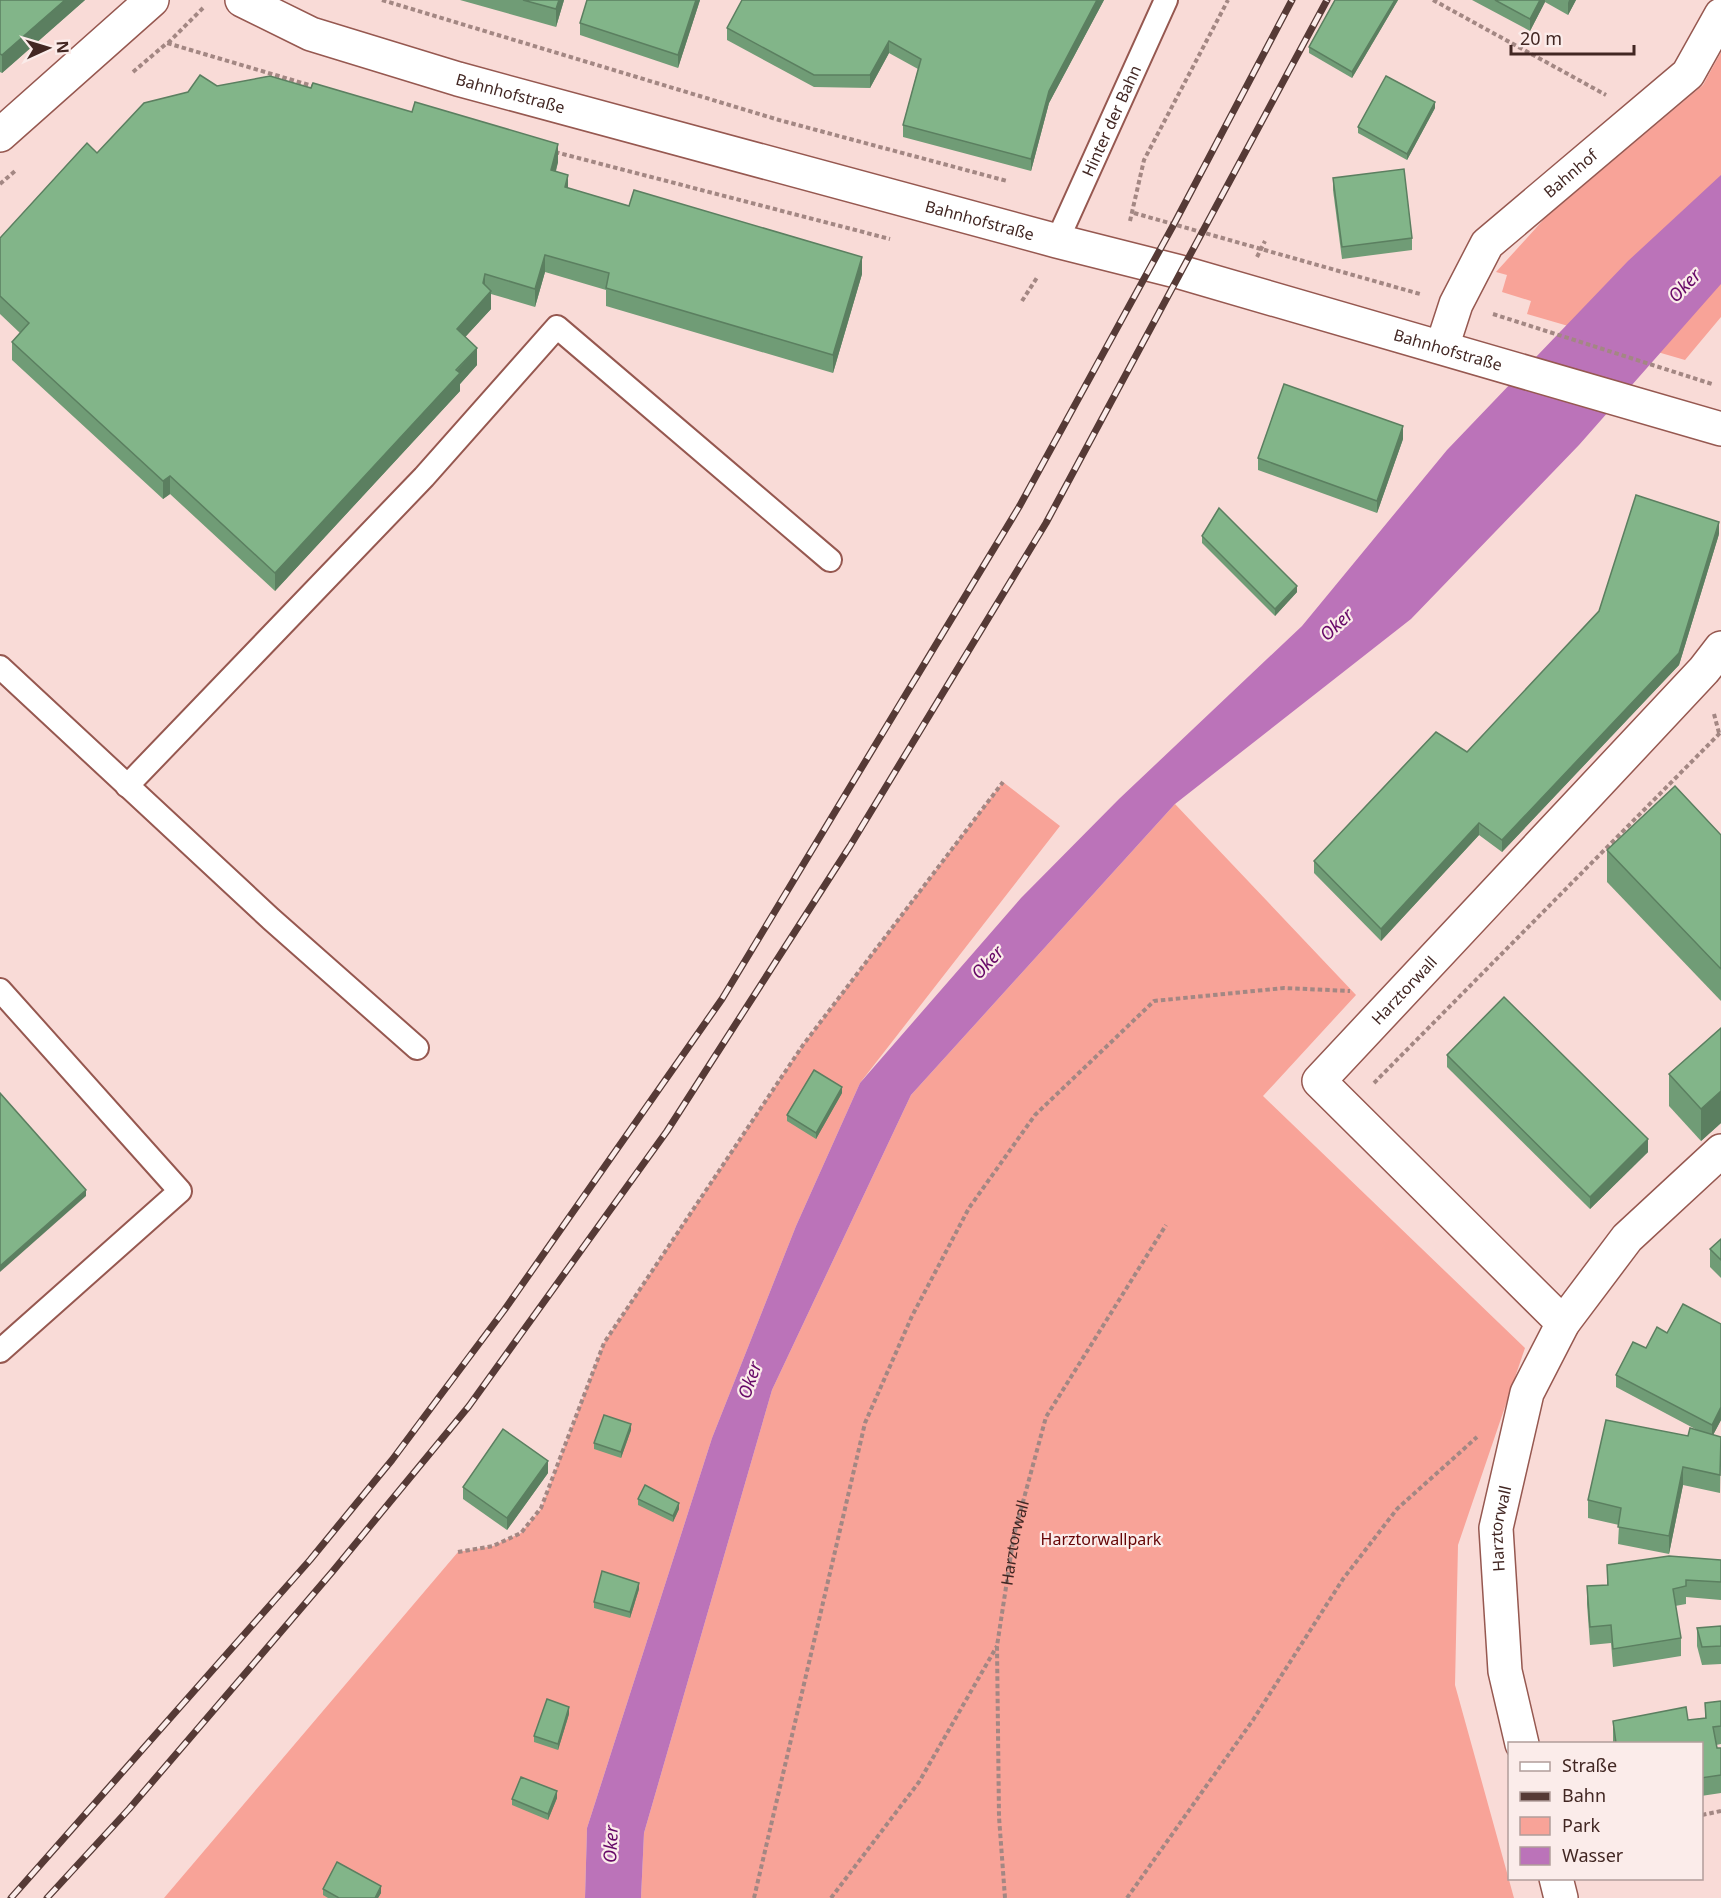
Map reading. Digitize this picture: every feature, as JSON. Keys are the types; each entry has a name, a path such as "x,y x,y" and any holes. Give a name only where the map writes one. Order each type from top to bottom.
{"street":[{"path":"0,135 152,0"},
{"name":"Bahnhofstraße","path":"242,0 311,34 458,79 1117,256 1442,347 1721,429"},
{"name":"Bahnhof","path":"1442,347 1456,304 1487,244 1688,74 1721,15"},
{"name":"Harztorwall","path":"1563,1323 1319,1081 1695,679 1721,648"},
{"name":"Harztorwall","path":"1522,1742 1505,1671 1496,1528 1527,1393 1563,1323 1627,1238 1721,1151"},
{"path":"1556,1880 1561,1898"}],"lane":[{"name":"Hinter der Bahn","path":"1057,241 1166,0"},
{"path":"127,786 424,477 557,327 830,560"},
{"path":"0,667 342,983 417,1048"},
{"path":"0,990 180,1191 0,1351"}],"path":[{"path":"132,73 211,0"},
{"path":"382,0 779,120 1007,181"},
{"path":"1117,256 1134,213 1144,160 1228,0"},
{"path":"1433,0 1640,114"},
{"path":"167,43 327,91"},
{"path":"544,149 900,241"},
{"path":"0,184 18,170"},
{"path":"1134,213 1519,321 1721,387"},
{"path":"1026,274 1037,277"},
{"path":"1369,1088 1720,733"},
{"path":"458,1552 493,1546 521,1533 541,1509 604,1343 803,1045 1003,782"},
{"path":"754,1898 865,1424 912,1316 969,1208 1035,1115 1154,1001 1284,988 1402,994"},
{"name":"Harztorwall","path":"1005,1898 999,1817 997,1646 1014,1535 1046,1417 1166,1225"},
{"path":"1127,1898 1253,1720 1356,1561 1397,1509 1483,1432"},
{"path":"831,1898 919,1782 997,1646"},
{"path":"1703,1815 1721,1811"}],"green space":[{"path":"1721,52 1721,317 1685,360 1527,314 1531,301 1502,292 1507,275 1496,272 1545,218 1703,85"},
{"path":"1003,782 1060,826 860,1083 796,1226 712,1438 587,1828 585,1898 164,1898 458,1552 493,1546 521,1533 541,1509 604,1343 803,1045"},
{"name":"Harztorwallpark","path":"1175,804 1356,995 1263,1096 1525,1348 1458,1545 1455,1685 1514,1898 641,1898 644,1833 772,1390 911,1095"}],"water":[{"name":"Oker","path":"1721,175 1721,284 1579,445 1411,619 1175,804 911,1095 772,1390 644,1833 641,1898 585,1898 587,1828 712,1438 796,1226 860,1083 1021,898 1119,799 1302,626 1447,450 1628,261"}],"building":[{"path":"0,0 65,0 2,55 0,54"},
{"path":"523,0 559,0 556,9"},
{"path":"587,0 696,0 678,55 580,23"},
{"path":"742,0 1097,0 1049,91 1031,159 903,125 921,59 889,41 870,75 814,75 727,28"},
{"path":"1335,0 1395,0 1352,72 1309,47"},
{"path":"1495,0 1540,0 1530,19"},
{"path":"200,75 217,86 270,76 311,88 313,83 412,112 415,102 558,144 551,170 568,175 565,187 629,206 634,190 862,257 833,355 606,288 609,273 545,255 535,289 485,274 483,283 491,291 457,329 477,348 456,370 460,373 275,573 170,476 163,481 12,342 29,323 0,296 0,238 87,143 97,153 144,103 188,92"},
{"path":"1386,76 1435,102 1407,154 1358,127"},
{"path":"1404,169 1412,238 1342,247 1333,178"},
{"path":"1284,384 1403,426 1377,501 1258,458"},
{"path":"1636,495 1719,522 1679,653 1502,840 1479,823 1381,929 1314,861 1436,732 1467,752 1599,611"},
{"path":"1219,508 1297,586 1275,609 1202,536"},
{"path":"1675,786 1721,835 1721,969 1607,850"},
{"path":"1504,997 1648,1139 1590,1197 1447,1055"},
{"path":"1721,1028 1721,1091 1701,1109 1669,1074"},
{"path":"814,1070 842,1087 816,1133 787,1115"},
{"path":"0,1093 86,1190 0,1266"},
{"path":"1721,1239 1721,1260 1710,1249"},
{"path":"1683,1304 1721,1324 1721,1407 1712,1425 1616,1375 1633,1342 1646,1348 1657,1327 1667,1333"},
{"path":"604,1415 631,1424 621,1452 594,1443"},
{"path":"1606,1420 1688,1436 1690,1428 1721,1437 1720,1475 1683,1467 1669,1536 1618,1527 1621,1508 1588,1500"},
{"path":"503,1429 548,1461 507,1518 463,1487"},
{"path":"645,1485 679,1503 673,1516 638,1499"},
{"path":"1669,1556 1721,1560 1721,1582 1686,1580 1686,1586 1673,1589 1681,1638 1613,1649 1611,1625 1590,1627 1587,1586 1608,1585 1607,1565"},
{"path":"602,1571 639,1583 630,1612 594,1602"},
{"path":"1721,1626 1721,1646 1702,1647 1697,1628"},
{"path":"547,1699 569,1707 558,1744 534,1736"},
{"path":"1721,1701 1721,1726 1713,1727 1717,1748 1721,1748 1721,1775 1703,1778 1703,1742 1616,1742 1613,1721 1686,1707 1688,1720 1706,1718 1705,1703"},
{"path":"521,1777 557,1791 548,1814 512,1799"},
{"path":"337,1862 381,1886 375,1898 339,1898 323,1889"}],"railway":[{"path":"11,1898 310,1560 392,1460 505,1309 722,999 1019,507 1174,224 1292,0"},
{"path":"47,1898 129,1809 333,1571 469,1406 667,1131 850,846 1046,523 1327,0"}]}
